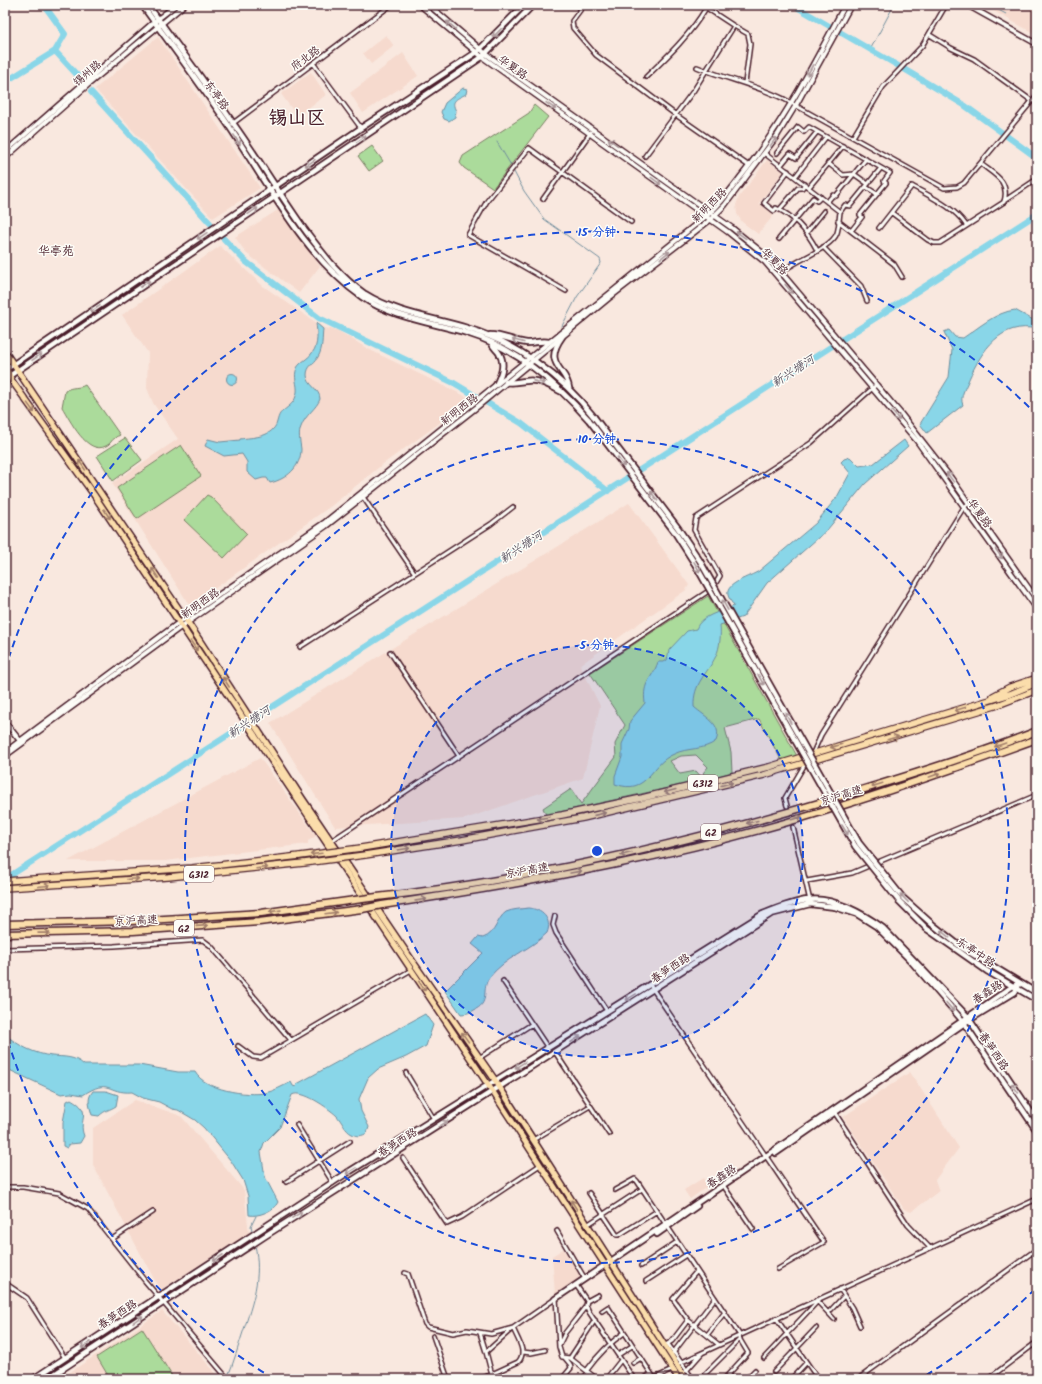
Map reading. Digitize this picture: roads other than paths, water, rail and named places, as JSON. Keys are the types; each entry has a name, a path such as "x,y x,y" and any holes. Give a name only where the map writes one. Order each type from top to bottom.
{"highway":[{"path":"980,703 1010,688 1037,678"},
{"name":"G312","path":"5,881 192,868 300,856 361,848 562,815 642,798 769,767 980,703 1037,683"},
{"name":"G312","path":"5,888 183,876 304,863 462,840 583,818 757,777 995,706 1037,690"},
{"name":"京沪高速","path":"5,924 132,921 261,913 491,881 598,860 764,819 926,771 1037,731"},
{"name":"京沪高速","path":"5,934 134,931 251,923 362,909 605,866 728,838 844,806 1037,739"}],"main road":[{"name":"东亭路","path":"142,5 158,22"},
{"name":"东亭路","path":"148,5 158,22 324,257 342,276 366,295 396,308 468,328 486,335"},
{"path":"524,5 478,51 361,128 6,368 7,377 94,495 493,1092 540,1165 666,1345 686,1379"},
{"path":"7,377 484,56 533,5"},
{"name":"东亭路","path":"231,125 274,197 321,260 338,279 364,298 394,312 468,333 491,342 529,361"},
{"path":"486,335 499,335 527,343 543,341 549,342"},
{"path":"486,335 502,342 569,388 592,418"},
{"path":"562,337 557,343 554,355 557,366 569,384 569,388"},
{"path":"491,342 498,352 503,364 496,385"},
{"path":"5,352 186,620 331,841 500,1088 587,1225 608,1263 672,1370 679,1379"},
{"path":"529,361 553,381 592,418"},
{"path":"506,382 510,384 528,380 538,381 546,383 568,396"},
{"name":"东亭中路","path":"592,418 678,528 700,561 859,843 903,898 932,924 961,947 1037,993"},
{"name":"东亭中路","path":"592,418 674,531 695,564 855,846 899,901 927,929 957,952 1037,1000"},
{"name":"春笋西路","path":"810,901 857,914 876,926 910,960 963,1022 1037,1131"},
{"name":"春笋西路","path":"47,1379 264,1236 500,1088 763,914 789,904 810,901 834,903 851,908 868,917 894,938 968,1018 1037,1121"},
{"name":"春鑫路","path":"968,1018 1018,989 1020,983"},
{"name":"春鑫路","path":"555,1298 667,1226 724,1186 835,1113 1013,986 1020,983"},
{"name":"春笋西路","path":"33,1379 332,1183 607,1011 651,988"},
{"name":"春鑫路","path":"767,1158 963,1022"},
{"path":"363,1164 367,1171"}],"street":[{"name":"锡州路","path":"5,158 176,5"},
{"name":"锡州路","path":"5,152 158,22 184,5"},
{"name":"府北路","path":"231,125 391,5"},
{"name":"华夏路","path":"420,5 484,56 751,249 765,262 844,354 921,438 1037,609"},
{"name":"华夏路","path":"429,5 478,51"},
{"path":"584,5 572,21 573,28 582,41 596,55 676,116 749,166"},
{"path":"702,5 748,34 750,44 745,83"},
{"name":"新明西路","path":"186,620 326,526 493,394 549,342 705,217 725,205 764,153 794,104 831,37 845,5"},
{"name":"新明西路","path":"831,37 841,25 851,5"},
{"path":"853,137 883,87 930,35 946,5"},
{"path":"967,5 1037,44"},
{"path":"646,77 683,41 695,27 706,8"},
{"path":"645,156 676,116 734,26"},
{"path":"930,35 951,48 974,59 1032,101"},
{"name":"华夏路","path":"484,56 593,129 755,245 782,272 834,334 874,387"},
{"path":"313,63 361,128"},
{"path":"697,67 760,87 794,104 944,188 957,187 964,183 1037,95"},
{"name":"新明西路","path":"5,752 21,742 186,620 324,523 488,391 562,337 710,220 712,214 794,104"},
{"path":"777,153 798,127 804,132 809,126 890,174 884,181 886,183 860,215 862,217 851,231"},
{"path":"543,199 593,129"},
{"path":"781,165 790,154 796,158 817,132"},
{"path":"795,177 826,137"},
{"path":"809,187 843,146"},
{"path":"566,291 468,235 487,200 529,148 631,222"},
{"path":"764,153 840,212"},
{"path":"827,202 833,195 836,196 866,159"},
{"path":"828,163 843,175 854,174 877,194"},
{"path":"981,164 1004,182 1004,202"},
{"path":"782,272 830,243 836,234 840,212 846,205 850,206 881,168"},
{"path":"788,171 764,203 774,211 776,208 780,209 798,188 802,188 805,184"},
{"path":"892,213 934,243 940,242 1004,202 1034,181"},
{"path":"879,228 912,186 953,211 961,217 966,225"},
{"path":"779,239 813,198 817,201 821,197"},
{"path":"780,209 807,232 817,250"},
{"path":"807,232 824,211"},
{"path":"838,221 894,264 902,277"},
{"path":"823,247 861,286 867,301"},
{"path":"331,841 715,586 720,576 694,530 696,518 811,443 874,387"},
{"path":"363,496 414,572"},
{"path":"787,806 786,798 805,763 813,753 821,735 966,505"},
{"name":"华夏路","path":"966,505 1037,600"},
{"path":"300,647 414,572 491,524 513,506"},
{"path":"390,652 458,756"},
{"path":"5,722 21,742"},
{"name":"新明西路","path":"5,756 21,742"},
{"path":"807,881 852,872 1037,796"},
{"path":"793,827 807,881 810,901"},
{"path":"555,916 553,925 556,933 607,1011"},
{"path":"5,949 114,946 204,940 291,1040"},
{"path":"238,1046 253,1057 258,1058 411,970"},
{"path":"503,981 548,1048"},
{"path":"651,988 824,1242 778,1269"},
{"path":"479,1058 532,1024"},
{"path":"555,1052 609,1134"},
{"path":"406,1073 434,1119"},
{"path":"533,1140 590,1106"},
{"path":"835,1113 908,1225 930,1248"},
{"path":"297,1125 332,1183"},
{"path":"286,1182 319,1162 350,1140"},
{"path":"403,1158 445,1222 448,1224 462,1217 540,1165"},
{"path":"615,1190 634,1179 725,1312 748,1353 725,1379"},
{"path":"724,1186 753,1229"},
{"path":"5,1187 23,1187 59,1193 88,1209 158,1297 228,1379"},
{"path":"587,1225 642,1189"},
{"path":"589,1193 617,1235 657,1211"},
{"path":"680,1363 746,1331 1037,1199"},
{"path":"112,1239 153,1212"},
{"path":"557,1231 585,1278"},
{"path":"641,1266 678,1242"},
{"path":"858,1379 1037,1249"},
{"path":"646,1281 686,1255"},
{"path":"697,1272 673,1300 688,1320 718,1344"},
{"path":"405,1273 408,1274 427,1326 453,1333 467,1330 491,1334 513,1328"},
{"path":"5,1283 27,1298 65,1358"},
{"path":"559,1345 565,1333 586,1306 587,1301 576,1285"},
{"path":"840,1289 852,1308 860,1326"},
{"path":"587,1301 598,1295"},
{"path":"829,1312 844,1296"},
{"path":"486,1352 513,1328 555,1298 559,1345 562,1357 565,1358 571,1368 562,1379"},
{"path":"673,1353 715,1298"},
{"path":"816,1300 834,1319"},
{"path":"764,1358 816,1303 816,1300"},
{"path":"586,1306 634,1379"},
{"path":"602,1311 608,1307 653,1379 672,1370"},
{"path":"707,1335 725,1312"},
{"path":"776,1318 816,1376"},
{"path":"570,1358 595,1320"},
{"path":"688,1320 666,1345 693,1379"},
{"path":"481,1379 518,1362 524,1355 513,1328"},
{"path":"774,1372 816,1328"},
{"path":"480,1333 493,1379"},
{"path":"583,1379 610,1342 624,1333"},
{"path":"432,1336 448,1379"},
{"path":"700,1379 740,1339"},
{"path":"988,1379 1037,1342"},
{"path":"618,1355 632,1346"},
{"path":"523,1352 531,1353 545,1350"},
{"path":"686,1371 704,1351"},
{"path":"565,1358 570,1358 596,1379"},
{"path":"633,1363 640,1358"},
{"path":"606,1379 622,1360"},
{"path":"791,1379 806,1363"},
{"path":"746,1379 755,1370"},
{"path":"643,1379 651,1374"}],"water":[{"path":"463,88 467,89 466,94 454,102 456,111 455,117 449,121 444,119 441,112 445,103"},
{"path":"1015,310 1037,322 1037,329 1013,329 994,340 974,368 962,395 963,405 927,433 920,424 949,377 952,350 944,332 949,330 955,337 963,338 994,317 1008,311"},
{"path":"316,323 323,329 322,347 320,354 309,367 307,375 309,382 318,392 320,399 301,427 299,435 301,449 299,461 296,467 282,479 270,483 267,478 256,480 247,472 247,462 242,454 224,456 205,446 208,439 220,442 240,440 265,435 273,429 280,414 295,399 297,392 296,371 298,366 310,355 316,346"},
{"path":"230,374 234,374 236,375 236,383 230,384 227,381 227,377"},
{"path":"904,440 908,446 865,484 827,530 767,583 743,617 720,625 720,641 716,656 701,680 694,699 694,707 715,725 718,735 716,741 701,748 685,750 674,754 659,765 642,782 635,786 626,787 615,784 615,776 622,757 622,744 629,729 630,721 645,703 644,696 646,685 658,662 664,662 667,660 669,650 687,631 696,629 702,620 712,614 734,606 728,595 730,587 759,571 816,523 837,497 850,473 841,462 844,459 850,457 859,466 873,464"},
{"path":"529,908 538,910 545,916 548,923 547,933 509,959 495,971 487,982 483,1003 469,1013 461,1014 445,991 483,953 472,944 478,937 483,938 488,936 506,912"},
{"path":"425,1014 433,1025 426,1046 406,1057 378,1069 368,1078 359,1099 361,1111 369,1127 367,1133 360,1136 352,1134 347,1131 336,1115 321,1104 302,1095 292,1095 280,1127 264,1143 261,1152 265,1177 278,1202 269,1211 257,1215 249,1215 248,1196 243,1180 231,1161 204,1128 195,1120 178,1110 172,1109 159,1102 143,1098 132,1092 118,1091 104,1087 99,1087 83,1095 71,1093 61,1094 5,1068 5,1034 21,1046 33,1051 46,1055 73,1058 84,1065 139,1065 178,1072 195,1072 207,1083 227,1090 247,1094 265,1093 291,1082 293,1086 296,1087 297,1084"},
{"path":"93,1091 106,1091 118,1095 116,1106 103,1112 99,1116 92,1115 89,1100"},
{"path":"71,1099 82,1108 84,1116 82,1130 84,1136 80,1143 70,1144 67,1148 63,1146 63,1122 67,1101"}],"waterway":[{"path":"44,5 65,34 55,51"},
{"path":"793,5 964,105 1037,158"},
{"path":"870,50 894,5"},
{"path":"989,5 1006,14"},
{"path":"5,82 55,51 78,76"},
{"path":"91,92 210,223"},
{"path":"497,142 512,167"},
{"path":"513,170 524,191 544,219 600,259 601,263 577,297 562,326"},
{"name":"新兴塘河","path":"5,879 1037,214"},
{"path":"224,239 245,261 319,318 454,383 521,423 608,491"},
{"path":"253,1234 251,1226 256,1216"},
{"path":"228,1376 250,1310 255,1289 257,1279 257,1257 255,1245"}],"tunnel":[{"path":"787,806 793,827"}],"district":[{"name":"锡山区","path":"297,117"},
{"name":"华亭苑","path":"56,251"}]}
